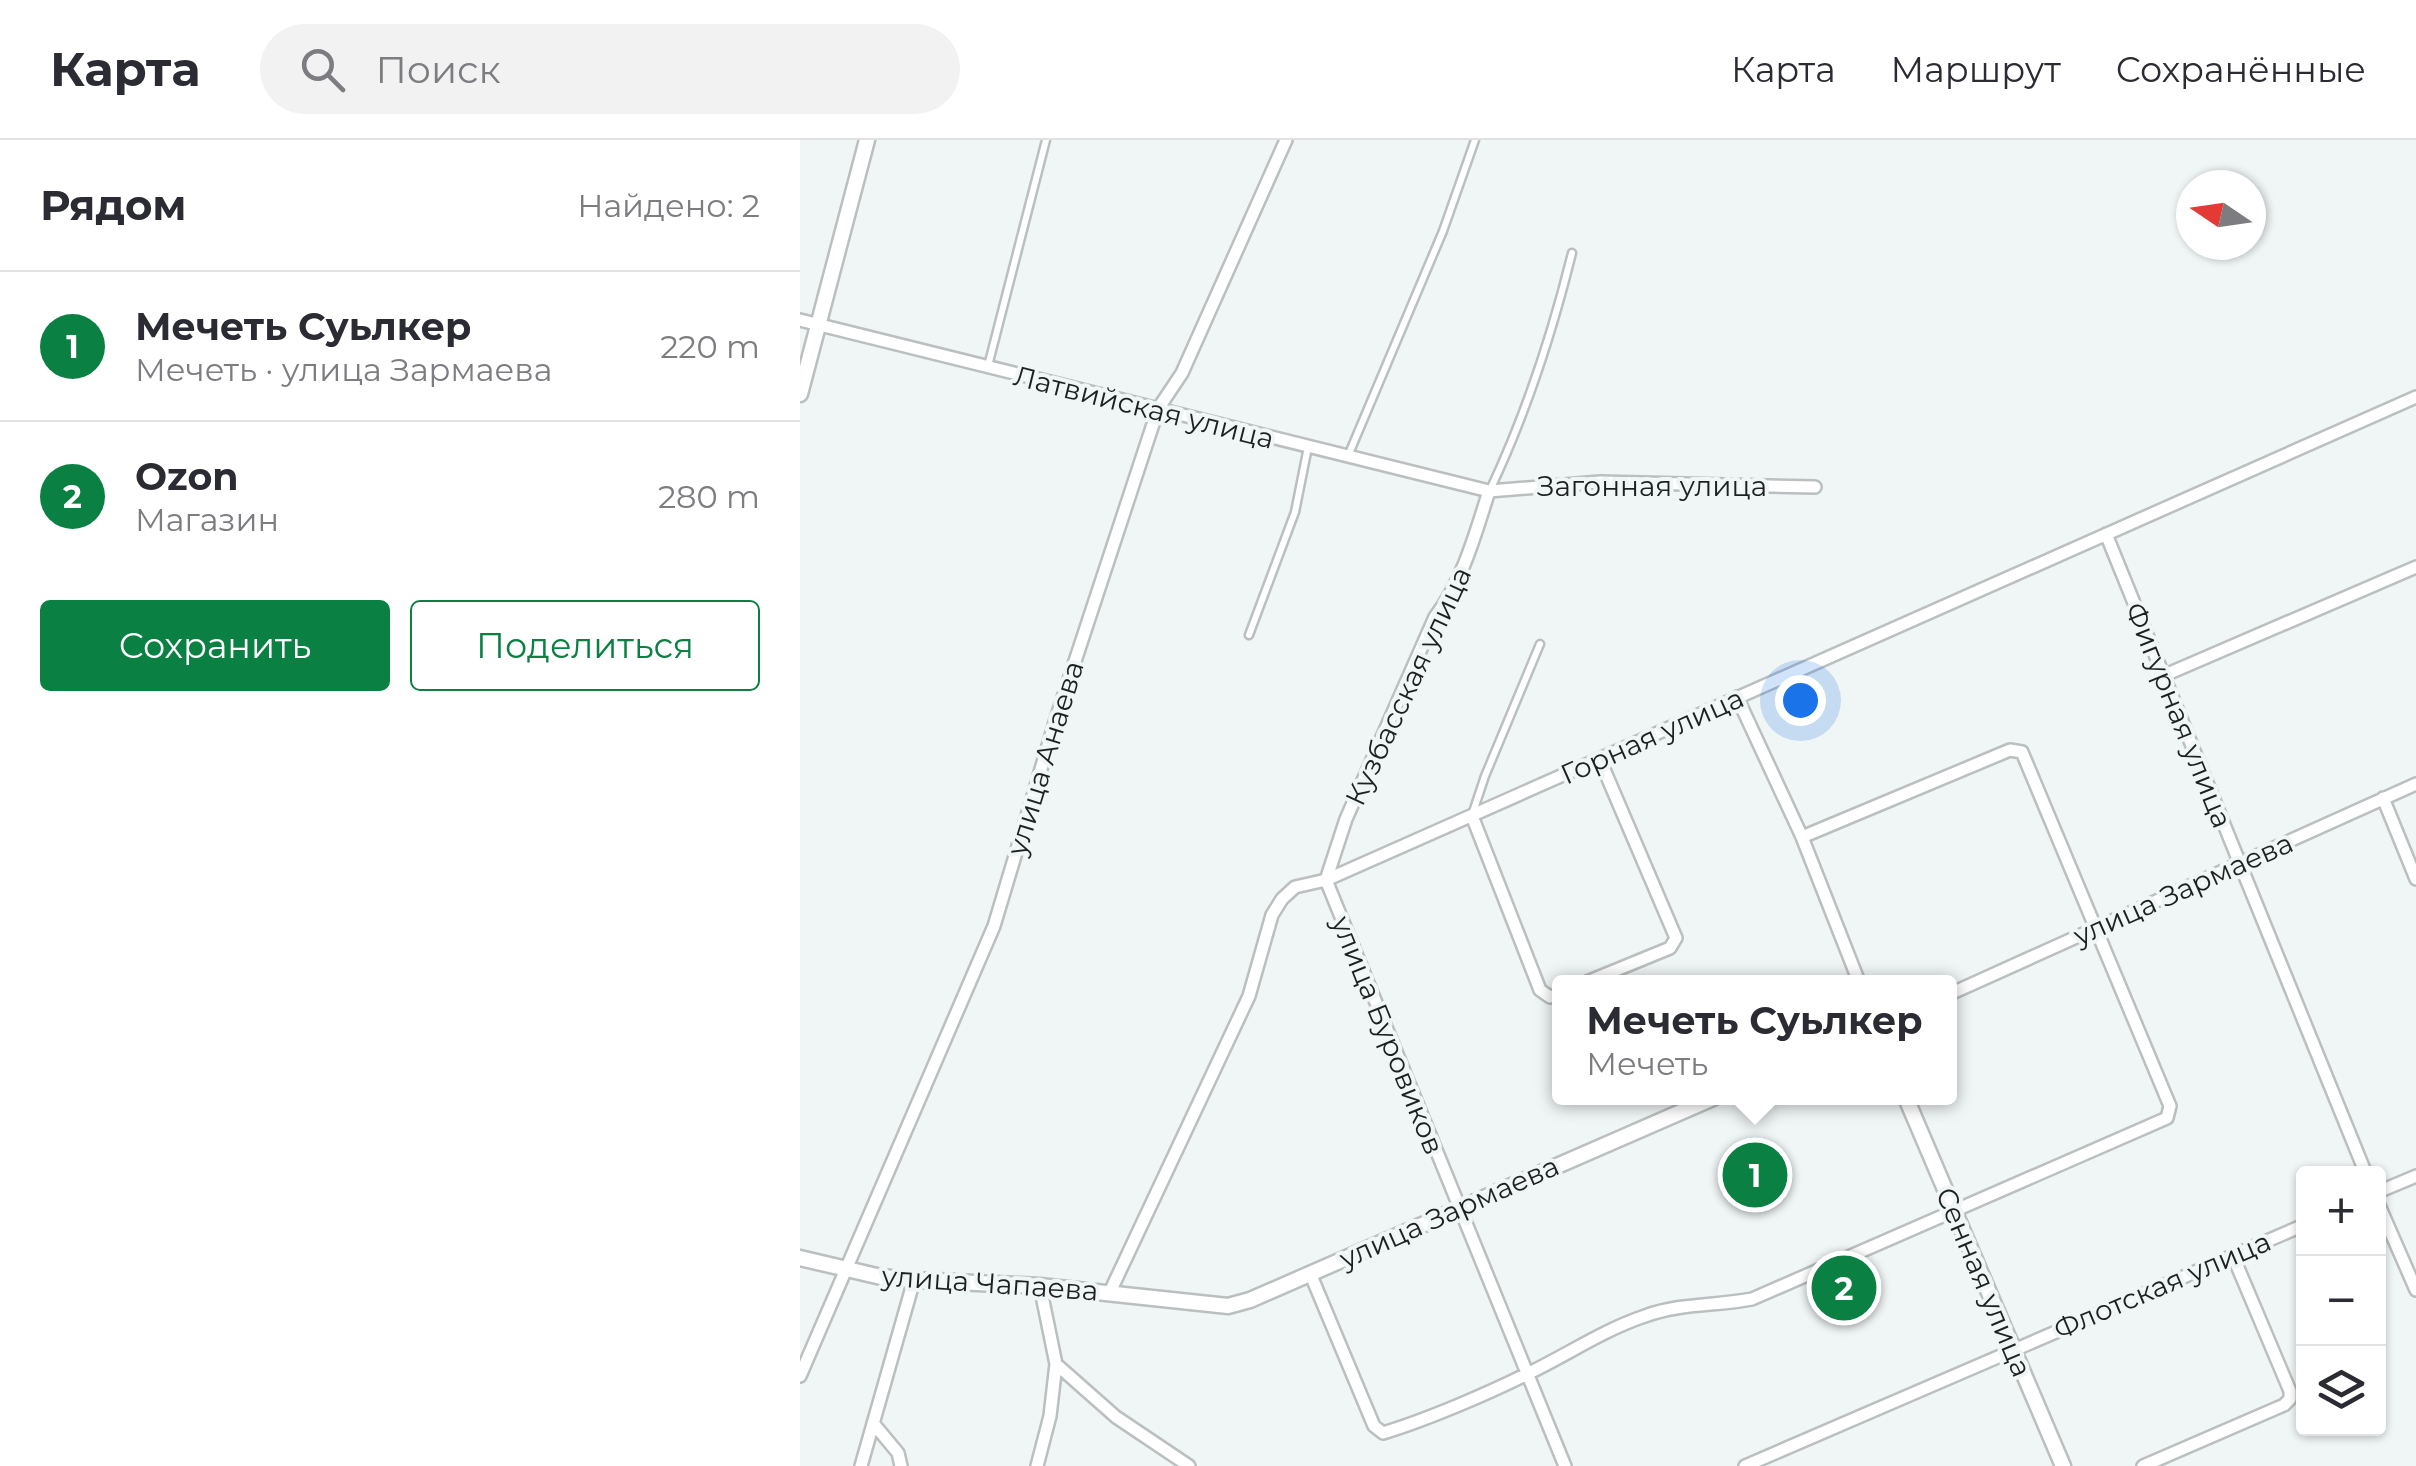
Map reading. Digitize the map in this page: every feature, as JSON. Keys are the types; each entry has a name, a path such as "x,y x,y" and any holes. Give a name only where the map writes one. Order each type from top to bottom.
{"street":[{"path":"800,394 867,140"},
{"name":"улица Анаева","path":"800,1376 994,926 1056,719 1158,409 1182,373 1286,140"},
{"name":"Латвийская улица","path":"800,320 1489,491"},
{"name":"Горная улица","path":"1110,1292 1249,996 1272,916 1282,898 1295,887 1326,880 2416,397"},
{"name":"Загонная улица","path":"1489,491 1600,482 1815,487"},
{"name":"Кузбасская улица","path":"1326,880 1346,819 1435,617 1450,598 1489,491"},
{"name":"Фигурная улица","path":"2106,534 2363,1166"},
{"path":"2165,675 2416,567"},
{"path":"1737,697 1802,837 1856,975"},
{"path":"1310,1273 1374,1426 1379,1432 1388,1432 1526,1375 1584,1342 1643,1316 1678,1305 1714,1306 1752,1298 2164,1120 2170,1114 2096,928 2024,756 2018,750 1802,837"},
{"path":"1600,760 1676,938 1670,948 1604,975"},
{"name":"улица Зармаева","path":"1957,991 2416,784"},
{"path":"2383,798 2416,879"},
{"path":"1472,816 1540,990 1552,996"},
{"name":"улица Буровиков","path":"1326,880 1457,1208 1566,1466"},
{"name":"улица Зармаева","path":"1181,1302 1228,1306 1250,1300 1697,1105"},
{"name":"Сенная улица","path":"1909,1105 2062,1466"},
{"path":"2386,1189 2416,1176"},
{"path":"2386,1221 2416,1290"},
{"name":"Флотская улица","path":"1745,1466 2011,1348 2296,1228"},
{"path":"2143,1466 2290,1399 2233,1256"},
{"name":"улица Чапаева","path":"800,1258 914,1280 1040,1286 1181,1302"},
{"path":"861,1466 914,1280"},
{"path":"1037,1466 1050,1416 1056,1364 1040,1286"},
{"path":"1056,1364 1116,1417 1189,1466"},
{"path":"873,1423 898,1452 900,1466"}],"lane":[{"path":"988,368 1046,140"},
{"path":"1347,457 1443,231 1475,140"},
{"path":"1489,491 1526,404 1555,320 1572,253"},
{"path":"1249,635 1295,512 1308,448"},
{"path":"1472,816 1540,644"}],"place":[{"name":"Мечеть Суьлкер","path":"1755,1175"},
{"name":"Ozon","path":"1844,1288"}]}
